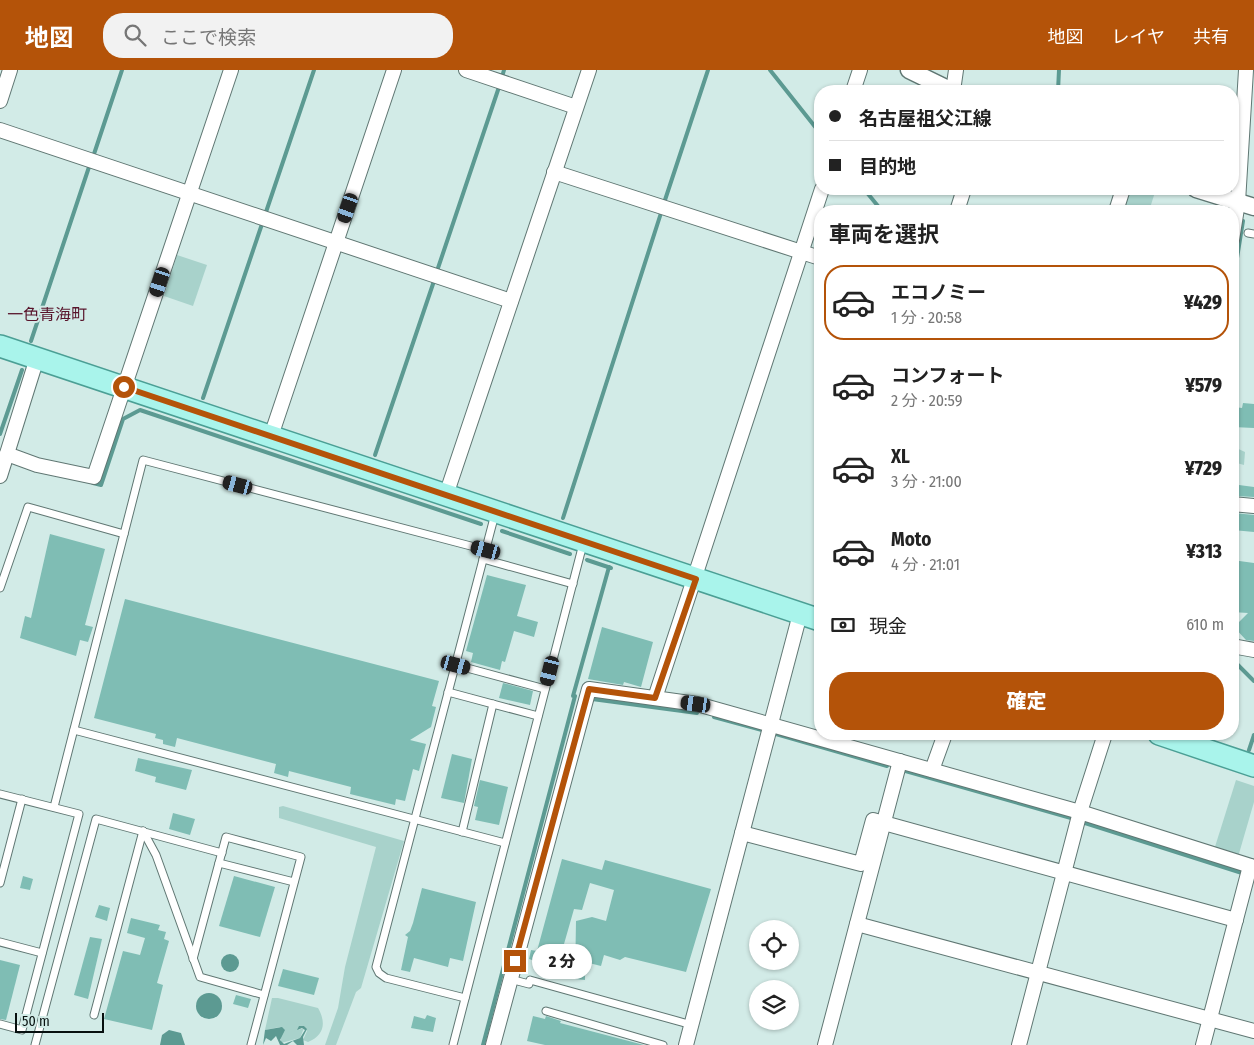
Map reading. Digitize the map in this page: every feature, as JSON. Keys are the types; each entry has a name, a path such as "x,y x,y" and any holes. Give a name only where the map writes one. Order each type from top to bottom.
{"main road":[{"path":"0,346 810,617"},
{"path":"1177,740 1254,766"}],"street":[{"path":"0,100 10,70"},
{"path":"7,454 37,466 94,478 231,70"},
{"path":"271,436 394,70"},
{"path":"466,70 576,107"},
{"path":"446,495 589,70"},
{"path":"855,85 860,70"},
{"path":"909,70 940,85"},
{"path":"953,85 956,70"},
{"path":"1239,222 1246,204 1248,138 1246,70"},
{"path":"0,130 511,301"},
{"path":"554,172 814,256"},
{"path":"1216,195 1246,204"},
{"path":"655,698 696,579 814,214"},
{"path":"0,476 37,358"},
{"path":"1239,505 1254,506"},
{"path":"686,1045 771,725 810,617"},
{"path":"1239,647 1254,650"},
{"path":"493,1045 589,689 696,704 814,737"},
{"path":"825,740 1080,812 1252,867 1236,920 1204,1045"},
{"path":"932,770 943,740"},
{"path":"1018,1045 1080,812 1103,740"},
{"path":"825,1045 900,761"},
{"path":"742,833 861,864 873,820 1236,920"},
{"path":"857,924 1254,1031"}],"lane":[{"path":"54,808 143,460 486,550"},
{"path":"0,588 28,507 124,534"},
{"path":"465,998 386,978 379,973 376,966 496,512"},
{"path":"453,1045 584,541"},
{"path":"483,559 573,584"},
{"path":"456,665 546,689"},
{"path":"448,692 538,716"},
{"path":"462,832 493,704"},
{"path":"74,730 505,843"},
{"path":"0,794 79,814 22,1030 0,1024"},
{"path":"0,883 22,799"},
{"path":"35,1045 96,818 222,853"},
{"path":"143,831 156,855 200,977 264,995"},
{"path":"94,1015 143,831"},
{"path":"193,959 226,837 302,857 251,1045"},
{"path":"219,862 294,882"},
{"path":"0,942 42,953"},
{"path":"510,979 529,984 530,980 692,1025"},
{"path":"546,1011 663,1045"}],"green space":[{"path":"1126,195 1154,195 1151,205 1122,205"},
{"path":"177,255 207,265 193,306 164,296"},
{"path":"1239,449 1245,452 1244,465 1239,464"},
{"path":"1236,780 1254,786 1254,802 1238,857 1214,850"},
{"path":"283,806 404,841 361,988 356,992 336,1045 325,1045 338,1008 345,967 376,847 279,818 279,807"},
{"path":"272,998 318,1008 323,1023 318,1036 308,1042 303,1040 307,1031 304,1026 298,1030 304,1028 300,1038 281,1043 280,1027 265,1030"}],"water":[{"path":"230,954 236,957 239,963 236,969 230,972 224,969 221,963 224,957"},
{"path":"209,993 218,997 222,1006 218,1015 209,1019 200,1015 196,1006 200,997"},
{"path":"299,1026 304,1026 307,1029 303,1037 304,1045 297,1045 293,1041 287,1045 280,1045 276,1036 271,1041 266,1038 263,1045 265,1030 282,1027 285,1030 280,1040 284,1044 300,1038 305,1030 302,1028 297,1030"},
{"path":"169,1030 181,1033 185,1045 160,1045 162,1035"}],"building":[{"path":"1243,403 1254,404 1254,428 1239,427 1239,408 1242,408"},
{"path":"1239,485 1254,487 1254,497 1239,496"},
{"path":"1239,514 1254,515 1254,532 1239,531"},
{"path":"50,534 105,549 85,625 93,627 88,642 80,640 76,656 20,638 25,616 31,618"},
{"path":"1239,561 1254,563 1254,641 1246,640 1239,632 1239,622 1248,613 1239,612"},
{"path":"487,575 526,585 517,616 538,622 534,637 514,631 505,662 502,661 500,670 471,662 473,653 466,651"},
{"path":"125,599 439,681 432,706 436,707 431,727 410,740 426,744 419,771 413,769 405,801 396,799 395,805 350,794 351,787 289,771 288,777 274,773 276,764 177,738 175,747 163,744 163,740 155,738 156,734 94,718"},
{"path":"602,627 653,642 641,687 624,682 623,685 588,679"},
{"path":"503,683 533,691 530,705 499,698"},
{"path":"452,754 472,759 464,803 441,798"},
{"path":"138,758 192,770 186,790 155,782 156,777 135,771"},
{"path":"480,780 508,787 499,825 475,820 478,807 474,806"},
{"path":"173,813 195,819 190,835 169,829"},
{"path":"562,859 602,870 605,860 711,889 686,972 625,957 620,960 604,955 601,966 585,962 585,980 575,979 576,921 592,917 606,921 614,890 590,883 582,910 574,909 556,972 543,968 544,964 529,959 531,950 537,951"},
{"path":"23,876 33,879 30,890 20,888"},
{"path":"234,876 275,887 260,937 219,926"},
{"path":"422,888 476,902 463,961 450,958 448,967 414,958 410,972 401,970 408,937 405,935 410,931 413,923"},
{"path":"99,905 110,908 107,921 95,917"},
{"path":"131,918 160,925 158,930 166,932 164,939 169,941 157,983 163,985 152,1030 104,1019 123,951 140,955 145,938 127,933"},
{"path":"90,937 102,939 88,999 74,995"},
{"path":"0,960 20,965 6,1020 0,1019"},
{"path":"283,969 319,978 314,995 278,986"},
{"path":"236,995 251,999 248,1008 233,1004"},
{"path":"427,1015 436,1018 433,1032 411,1028 414,1016 425,1019"},
{"path":"533,1016 545,1019 546,1016 561,1021 560,1023 644,1045 545,1045 527,1041"}],"waterway":[{"path":"94,154 122,70"},
{"path":"266,212 314,70"},
{"path":"502,77 504,70"},
{"path":"664,203 708,70"},
{"path":"770,70 814,125"},
{"path":"1058,85 1059,70"},
{"path":"437,271 499,87"},
{"path":"31,341 89,167"},
{"path":"869,195 877,205"},
{"path":"563,518 661,213"},
{"path":"1239,246 1243,221"},
{"path":"203,398 262,224"},
{"path":"375,455 434,281"},
{"path":"0,434 22,370"},
{"path":"93,483 101,485 123,419 140,410 481,524"},
{"path":"502,531 570,554"},
{"path":"587,560 611,568"},
{"path":"483,1045 575,696 573,696 609,567"},
{"path":"1239,666 1254,681"},
{"path":"592,699 697,713"},
{"path":"714,717 762,730"},
{"path":"776,734 887,766"},
{"path":"1249,750 1254,735"},
{"path":"902,770 1071,818"},
{"path":"1085,823 1242,873 1242,875"}],"district":[{"name":"一色青海町","path":"47,314"}],"route":[{"path":"124,387 696,579 655,698 589,689 515,961"}]}
